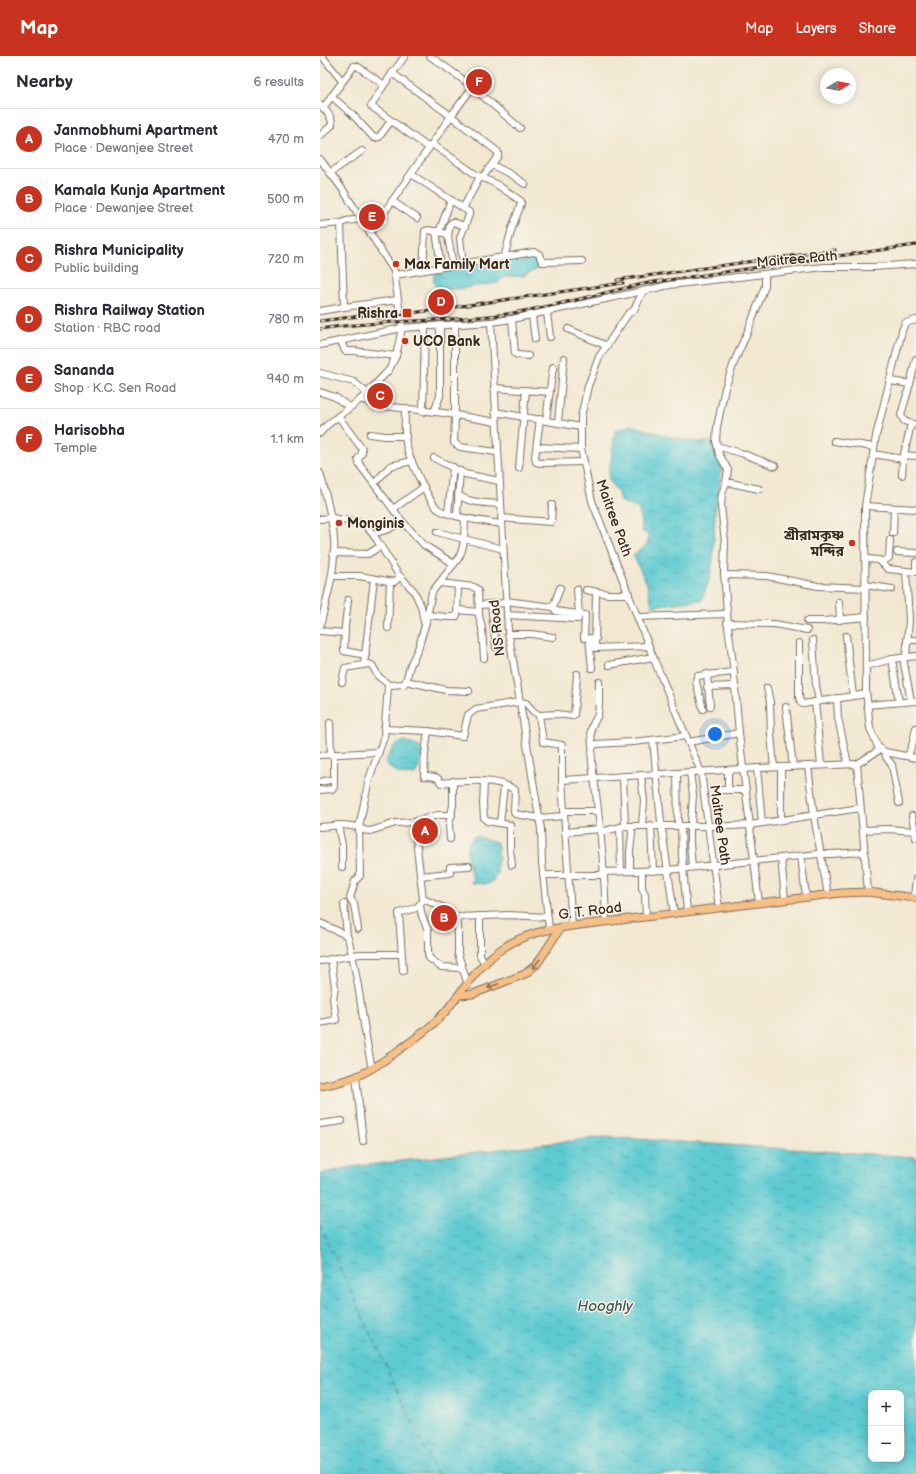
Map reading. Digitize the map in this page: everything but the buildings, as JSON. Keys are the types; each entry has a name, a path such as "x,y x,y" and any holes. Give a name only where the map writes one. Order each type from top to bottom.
{"main road":[{"name":"G. T. Road","path":"320,1086 356,1077 372,1068 424,1032 445,1012 485,964 501,949 525,936 561,927 806,897 868,892 915,898"},
{"path":"459,995 473,994 525,974 537,964 561,927"}],"street":[{"path":"322,56 342,81"},
{"path":"395,56 403,58 371,105 430,146 481,178 504,189 519,199 521,202 504,258"},
{"path":"430,56 472,88 520,128"},
{"path":"320,136 332,123 331,118 322,106 353,67 356,66 384,85"},
{"path":"392,73 498,152 498,156 481,178 463,208"},
{"path":"370,233 410,174 472,88"},
{"path":"331,96 352,114 374,138 379,137 392,121"},
{"path":"330,173 362,152"},
{"path":"320,433 327,425 367,393 385,375 394,362 402,328 395,275 343,190 321,164"},
{"path":"492,165 525,184"},
{"path":"410,174 470,213 461,234 460,243 463,264"},
{"path":"441,267 438,231 451,200"},
{"path":"392,201 417,218"},
{"path":"320,225 362,220"},
{"path":"342,223 344,307"},
{"path":"453,266 448,234 451,223 465,226"},
{"path":"423,270 425,231 438,231 448,234"},
{"path":"395,275 534,252 539,254 542,262 582,261"},
{"name":"Maitree Path","path":"719,908 701,772 653,657 592,501 581,449 581,417 588,386 599,358 628,314 634,310 643,291 669,286 824,267 873,267 916,264"},
{"path":"759,903 739,733 734,672 727,623 724,575 725,542 721,506 722,494 728,470 716,446 717,427 725,388 765,286 765,274"},
{"path":"320,346 402,328 491,322 532,316 643,291"},
{"path":"320,311 398,300"},
{"path":"547,313 550,337"},
{"path":"532,316 535,338"},
{"path":"512,319 515,354 518,356 528,356"},
{"path":"916,320 905,323 874,447 865,506 866,694 870,728 878,747 883,750 916,758"},
{"name":"NS Road","path":"491,322 508,634 542,833 543,875 549,929"},
{"path":"434,412 440,396 440,325"},
{"path":"456,325 456,416 454,444 460,447 497,452"},
{"path":"423,412 425,326"},
{"path":"568,329 607,346"},
{"path":"341,341 345,351 396,356"},
{"path":"558,422 564,358"},
{"path":"902,475 904,457 914,424 904,421 901,415 912,382 916,359"},
{"path":"553,367 550,392 536,447 535,460 538,463 584,462"},
{"path":"320,373 354,382 367,393"},
{"path":"890,381 912,382"},
{"path":"494,388 550,392"},
{"path":"519,468 526,390"},
{"path":"320,392 335,397 349,407"},
{"path":"361,398 374,405 405,408 423,412 434,412 496,422"},
{"path":"405,408 406,443 416,472 438,509 465,518 501,521 551,522 552,505"},
{"path":"495,412 582,427"},
{"path":"338,416 361,446 362,452 358,458 358,461 402,521 424,545 454,564"},
{"path":"370,434 406,436"},
{"path":"834,441 874,447"},
{"path":"716,446 741,453 775,466"},
{"path":"536,447 581,449"},
{"path":"873,454 904,457 916,456"},
{"path":"434,458 465,474 499,481"},
{"path":"374,484 390,466 412,461"},
{"path":"448,513 453,467"},
{"path":"457,516 460,471"},
{"path":"320,473 322,490 332,518 334,540 332,576 320,626"},
{"path":"726,482 759,489"},
{"path":"393,509 424,487"},
{"path":"458,495 464,499 473,501 500,504"},
{"path":"865,506 916,509"},
{"path":"893,532 894,508"},
{"path":"320,519 332,518 364,523 373,534 400,577 412,588 420,602 425,625"},
{"path":"342,682 345,668 364,664 372,665 380,679 389,685 402,685 406,681 410,666 418,649 428,615 432,592 458,560 463,551 465,518"},
{"path":"373,534 389,529 402,521"},
{"path":"437,532 503,549"},
{"path":"881,562 890,557 890,540"},
{"path":"333,553 368,554 381,546"},
{"path":"897,552 916,552"},
{"path":"865,559 874,559 881,562 888,570 916,571 916,562"},
{"path":"867,705 914,701 905,657 909,620 906,571"},
{"path":"724,575 767,576 818,586 892,589"},
{"path":"332,576 359,576 390,582 397,581 400,577"},
{"path":"364,664 374,579"},
{"path":"388,628 390,582"},
{"path":"440,583 476,588 479,593 479,612 482,628 484,658"},
{"path":"428,615 454,618 458,614 458,585"},
{"path":"553,607 560,588"},
{"path":"577,589 584,638"},
{"path":"586,590 608,594 629,594"},
{"path":"596,592 595,648 649,646"},
{"path":"348,600 344,633 344,651 366,655"},
{"path":"479,605 506,602 553,607 556,611 596,617"},
{"path":"839,602 840,620"},
{"path":"490,604 496,647"},
{"path":"458,610 479,612"},
{"path":"638,617 727,614"},
{"path":"507,615 578,619 581,615"},
{"path":"807,621 840,620 866,617"},
{"path":"727,623 774,624 806,630"},
{"path":"320,631 344,633"},
{"path":"508,634 531,634 553,637"},
{"path":"846,636 852,696"},
{"path":"592,668 589,638 596,639"},
{"path":"813,640 821,765"},
{"path":"907,640 916,640"},
{"path":"799,643 799,701 803,704 866,694"},
{"path":"866,666 892,659 916,656"},
{"path":"609,664 653,657"},
{"path":"892,659 899,702"},
{"path":"703,709 696,677 707,674 734,672"},
{"path":"384,729 428,731 463,736 468,715 475,710 519,702 526,703 539,715 557,714 573,716 577,674"},
{"path":"707,674 707,687 710,706"},
{"path":"406,681 446,690 469,691"},
{"path":"599,682 598,715 592,726 591,749 600,830 606,922"},
{"path":"358,929 355,906 350,898 355,881 360,876 361,829 369,779 379,752 384,729 389,685"},
{"path":"707,687 735,686"},
{"path":"767,688 770,702 771,735 777,767 781,820"},
{"path":"837,698 838,718 848,764"},
{"path":"786,708 794,767"},
{"path":"539,715 543,742 562,745 561,781 572,926"},
{"path":"320,790 333,788 334,779 330,723"},
{"path":"428,731 424,776 436,776 442,783 477,781 504,785 515,790 515,814 539,818 598,811"},
{"path":"592,746 595,744 688,739 739,733"},
{"path":"908,756 916,733"},
{"path":"653,740 661,825 674,914"},
{"path":"562,780 758,768 857,764 883,750"},
{"path":"883,750 892,765 899,803"},
{"path":"320,755 379,752"},
{"path":"857,764 868,892"},
{"path":"808,766 814,816 828,895"},
{"path":"758,768 762,823"},
{"path":"728,770 728,790"},
{"path":"690,772 692,795 690,826 692,867"},
{"path":"677,773 687,912"},
{"path":"641,775 644,801 642,826"},
{"path":"621,871 626,827 623,776"},
{"path":"320,782 334,779"},
{"path":"450,839 449,825 452,814 453,782"},
{"path":"484,782 482,810 484,818 487,821 510,825 510,850 512,865"},
{"path":"500,823 504,785"},
{"path":"719,790 746,790"},
{"path":"565,832 661,825 750,825 860,808"},
{"path":"320,827 338,825 376,830 398,823 414,822 438,815 452,814"},
{"path":"912,816 916,838"},
{"path":"414,822 420,876 422,916 428,930 429,958 441,967 462,968"},
{"path":"338,825 342,845 342,867"},
{"path":"650,826 653,871"},
{"path":"626,827 632,834 630,871"},
{"path":"862,830 888,829 915,831"},
{"path":"543,875 621,871 642,872 683,869 713,864 754,862 821,854 864,852"},
{"path":"800,856 806,897"},
{"path":"781,858 786,900"},
{"path":"420,876 450,873 450,867 469,866"},
{"path":"642,872 642,888 645,894 646,917"},
{"path":"915,898 916,879"},
{"path":"402,971 399,913 422,903 444,908 458,917 547,917"},
{"path":"344,904 346,936 353,955 372,1068"},
{"path":"480,916 480,955 485,964"},
{"path":"458,917 458,954 468,985"},
{"path":"320,923 346,936"},
{"path":"320,962 360,954 400,954"},
{"path":"320,1023 336,1020 333,998 335,987 331,960"},
{"path":"356,1077 363,1141"},
{"path":"320,1124 342,1121"}],"water":[{"path":"532,256 538,262 537,269 523,276 504,277 498,283 456,289 439,289 435,285 433,277 441,267"},
{"path":"631,425 682,439 711,442 722,458 721,477 715,512 713,559 710,577 702,600 652,606 647,584 633,555 647,545 649,536 642,531 639,509 620,501 618,493 609,480 609,468 615,431"},
{"path":"404,741 415,744 424,751 421,763 415,775 400,774 390,768 385,762 394,746"},
{"path":"475,836 496,842 498,848 497,854 499,855 496,870 498,873 492,882 487,884 471,883 473,878 469,867 467,849 468,843"},
{"name":"Hooghly","path":"603,1137 916,1157 916,1474 320,1474 320,1174 351,1167"}],"ferry route":[{"path":"320,1225 437,1474"}],"railway":[{"path":"320,329 364,324 499,315 538,308 654,282 916,245"},
{"path":"617,280 835,250"},
{"path":"377,318 623,283"},
{"path":"320,321 383,313"}],"place":[{"name":"Harisobha","path":"479,82"},
{"name":"Sananda","path":"372,217"},
{"name":"Max Family Mart","path":"396,264"},
{"name":"Rishra Railway Station","path":"441,302"},
{"name":"Rishra","path":"407,313"},
{"name":"UCO Bank","path":"405,341"},
{"name":"Rishra Municipality","path":"380,396"},
{"name":"Monginis","path":"339,523"},
{"name":"শ্রীরামকৃষ্ণ মন্দির","path":"852,543"},
{"name":"Janmobhumi Apartment","path":"425,831"},
{"name":"Kamala Kunja Apartment","path":"444,918"}]}
